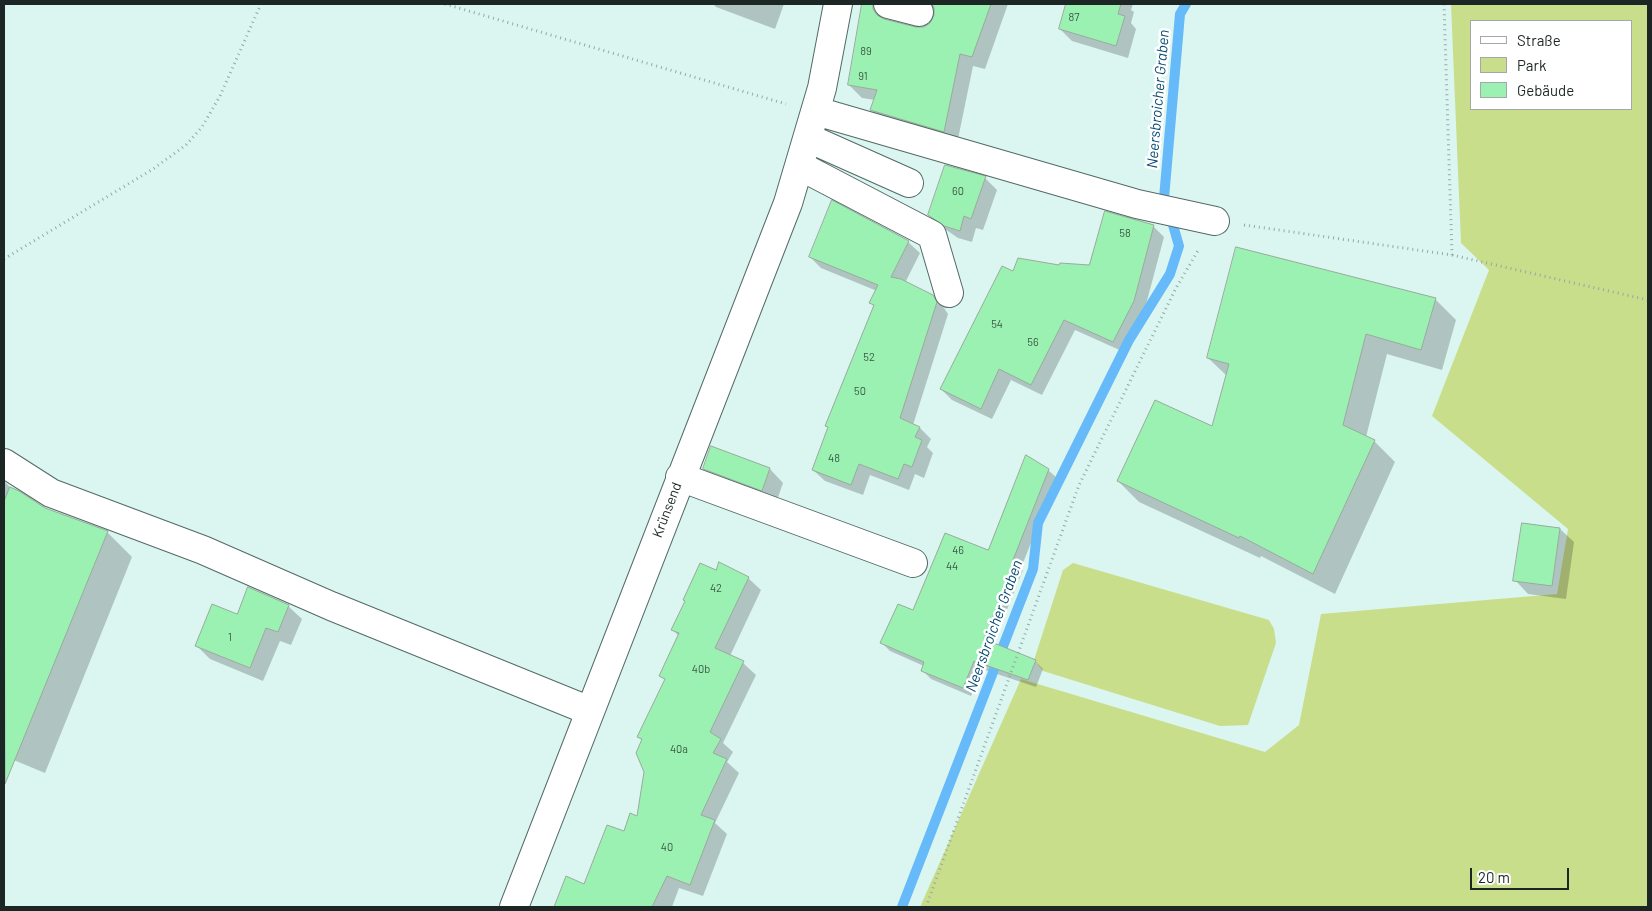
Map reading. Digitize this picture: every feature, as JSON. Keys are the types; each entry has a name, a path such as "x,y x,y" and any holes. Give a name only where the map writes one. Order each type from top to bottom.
{"street":[{"name":"Krünsend","path":"514,907 680,476 776,234 800,166 819,100 838,4"},
{"path":"888,4 919,12"},
{"path":"819,100 1137,204 1215,221"},
{"path":"808,138 909,183"},
{"path":"800,166 932,235 949,293"},
{"path":"4,463 51,493 203,550 331,606 590,710"},
{"path":"680,476 913,563"}],"path":[{"path":"4,259 153,169 186,146 202,127 220,96 261,4"},
{"path":"445,4 763,98 819,100"},
{"path":"1444,4 1452,255"},
{"path":"926,907 1079,485 1176,288 1215,221 1452,255 1648,300"}],"green space":[{"path":"1451,4 1648,4 1648,907 920,907 1021,679 1265,752 1299,725 1321,614 1557,594 1568,529 1432,416 1489,270 1461,243"},
{"path":"1073,563 1269,620 1274,629 1276,643 1248,725 1220,726 1043,671 1034,660 1063,570"}],"building":[{"path":"862,4 873,4 873,9 877,15 884,19 916,27 924,27 930,23 934,15 932,4 991,4 972,57 960,54 944,132 870,110 877,90 848,85"},
{"path":"1066,4 1121,4 1118,14 1125,16 1116,46 1059,29"},
{"path":"945,165 986,176 971,219 964,216 960,231 944,226 928,215"},
{"path":"832,200 909,241 891,277 901,279 933,295 937,302 900,418 920,427 915,437 922,440 912,467 904,464 898,479 859,464 851,485 812,470 828,427 825,426 874,305 869,303 878,285 809,257"},
{"path":"1105,211 1154,225 1134,301 1113,342 1064,320 1031,385 999,369 981,409 940,389 1002,266 1013,271 1018,258 1059,265 1060,263 1089,265"},
{"path":"1236,247 1436,298 1421,350 1366,334 1343,425 1375,440 1313,574 1240,536 1239,538 1117,481 1155,400 1212,426 1229,364 1207,358"},
{"path":"711,446 770,468 762,491 703,469"},
{"path":"1026,455 1049,469 984,639 1036,660 1028,680 974,661 963,688 921,671 924,662 880,643 898,604 913,610 945,533 988,550"},
{"path":"10,487 45,508 108,531 5,784 4,502"},
{"path":"1522,523 1560,528 1552,586 1513,581"},
{"path":"719,562 749,577 715,648 744,661 710,732 721,739 713,753 727,759 701,815 715,820 690,885 667,876 652,907 554,907 566,876 584,884 607,825 624,831 630,813 637,816 644,772 636,753 642,739 637,737 665,679 659,676 679,633 671,630 700,563 716,570"},
{"path":"248,587 289,605 278,632 266,628 250,668 195,646 212,604 237,614"}],"waterway":[{"name":"Neersbroicher Graben","path":"1164,198 1180,14 1186,4"},
{"name":"Neersbroicher Graben","path":"902,907 1033,569 1038,523 1129,340 1170,274 1179,246 1173,225"}]}
